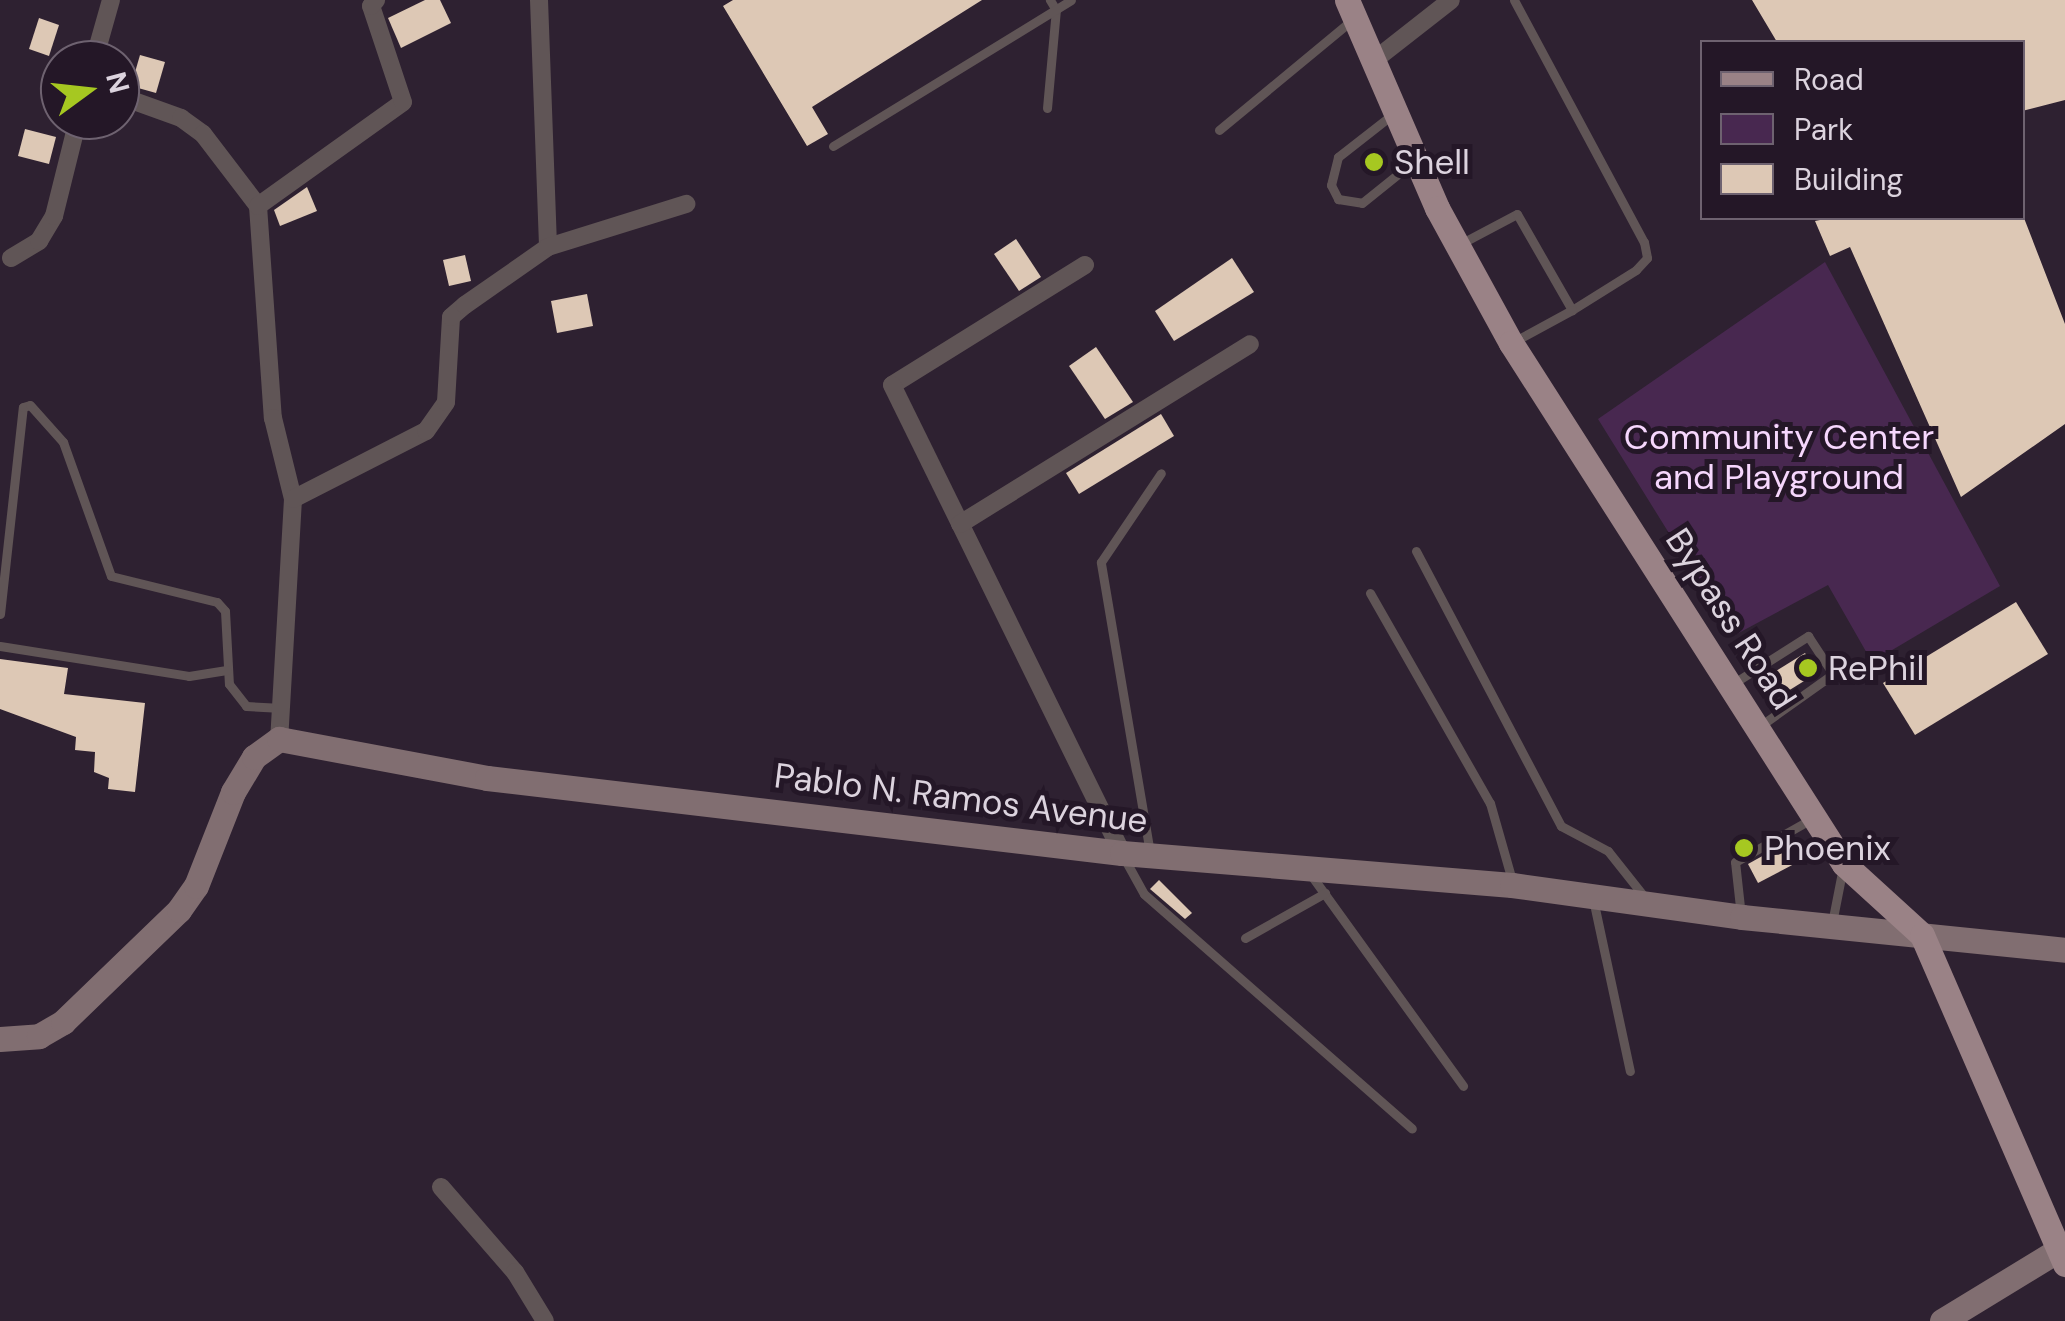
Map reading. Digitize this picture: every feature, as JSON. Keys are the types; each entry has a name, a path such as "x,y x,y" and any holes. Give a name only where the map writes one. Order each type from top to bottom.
{"main road":[{"name":"Bypass Road","path":"1351,9 1416,160 1511,344 1760,726 1844,864 1922,935"},
{"path":"1922,935 2062,1254"}],"street":[{"path":"99,40 110,0"},
{"path":"258,206 404,102 372,6 376,0"},
{"path":"539,0 548,247"},
{"path":"1372,62 1451,0"},
{"path":"0,1039 39,1036 63,1022 179,910 196,886 232,792 254,757 279,739 293,499 273,418 258,206 203,134 181,118 140,103"},
{"path":"11,258 39,241 54,216 73,140"},
{"path":"293,499 426,430 446,402 452,316 548,247 686,204"},
{"path":"1085,265 892,386 1122,854"},
{"path":"960,524 1250,344"},
{"name":"Pablo N. Ramos Avenue","path":"279,739 488,778 1122,854 1512,885 1742,917 1832,923 2065,950"},
{"path":"441,1187 515,1272 546,1321"},
{"path":"1942,1321 2062,1254"}],"lane":[{"path":"833,146 1053,5 1071,0"},
{"path":"1511,344 1636,270 1646,258 1644,242 1514,0"},
{"path":"1047,108 1053,5"},
{"path":"1219,130 1351,9"},
{"path":"1395,113 1338,157 1331,185 1338,199 1362,203 1416,160"},
{"path":"1458,246 1517,214 1572,310"},
{"path":"0,614 23,407 30,405 41,412 74,466 111,576 216,602 225,612 226,670 246,706 282,708"},
{"path":"1150,856 1101,562 1161,473"},
{"path":"1416,551 1560,826 1608,851 1651,905"},
{"path":"1370,593 1490,803 1512,885"},
{"path":"1731,684 1808,636 1833,674 1760,726"},
{"path":"0,646 189,676 226,670"},
{"path":"1742,917 1735,862 1815,817"},
{"path":"1122,854 1144,894 1412,1129"},
{"path":"1832,923 1844,864"},
{"path":"1306,868 1463,1086"},
{"path":"1245,938 1325,893"},
{"path":"1593,896 1630,1071"}],"green space":[{"name":"Community Center and Playground","path":"1825,262 2000,586 1872,662 1828,585 1733,636 1598,419"}],"building":[{"path":"425,0 440,0 451,23 401,48 388,18"},
{"path":"733,0 982,0 812,107 828,134 807,146 723,6"},
{"path":"1752,0 2065,0 2065,100 2025,110 2025,40 1776,40"},
{"path":"39,18 59,25 54,40 40,40 40,53 29,49"},
{"path":"140,55 165,62 156,93 140,89"},
{"path":"25,129 40,133 40,140 55,140 49,164 18,156"},
{"path":"307,187 317,211 280,226 274,210"},
{"path":"2025,220 2065,324 2065,424 1961,497 1850,247 1830,256 1815,221"},
{"path":"1016,239 1041,277 1019,291 994,254"},
{"path":"465,255 471,281 449,286 443,260"},
{"path":"1232,258 1254,292 1174,341 1155,311"},
{"path":"587,294 593,326 557,333 551,301"},
{"path":"1096,347 1133,402 1105,419 1069,366"},
{"path":"1161,414 1174,436 1079,494 1066,473"},
{"path":"2016,602 2048,654 1915,735 1883,683"},
{"path":"1805,653 1817,673 1780,696 1768,676"},
{"path":"0,659 68,668 64,694 145,703 135,792 108,789 109,778 94,772 95,752 75,750 76,737 0,709"},
{"path":"1786,843 1796,863 1758,883 1748,864"},
{"path":"1159,880 1192,913 1185,919 1150,889"}],"place":[{"name":"Shell","path":"1374,162"},
{"name":"RePhil","path":"1808,668"},
{"name":"Phoenix","path":"1744,848"}]}
